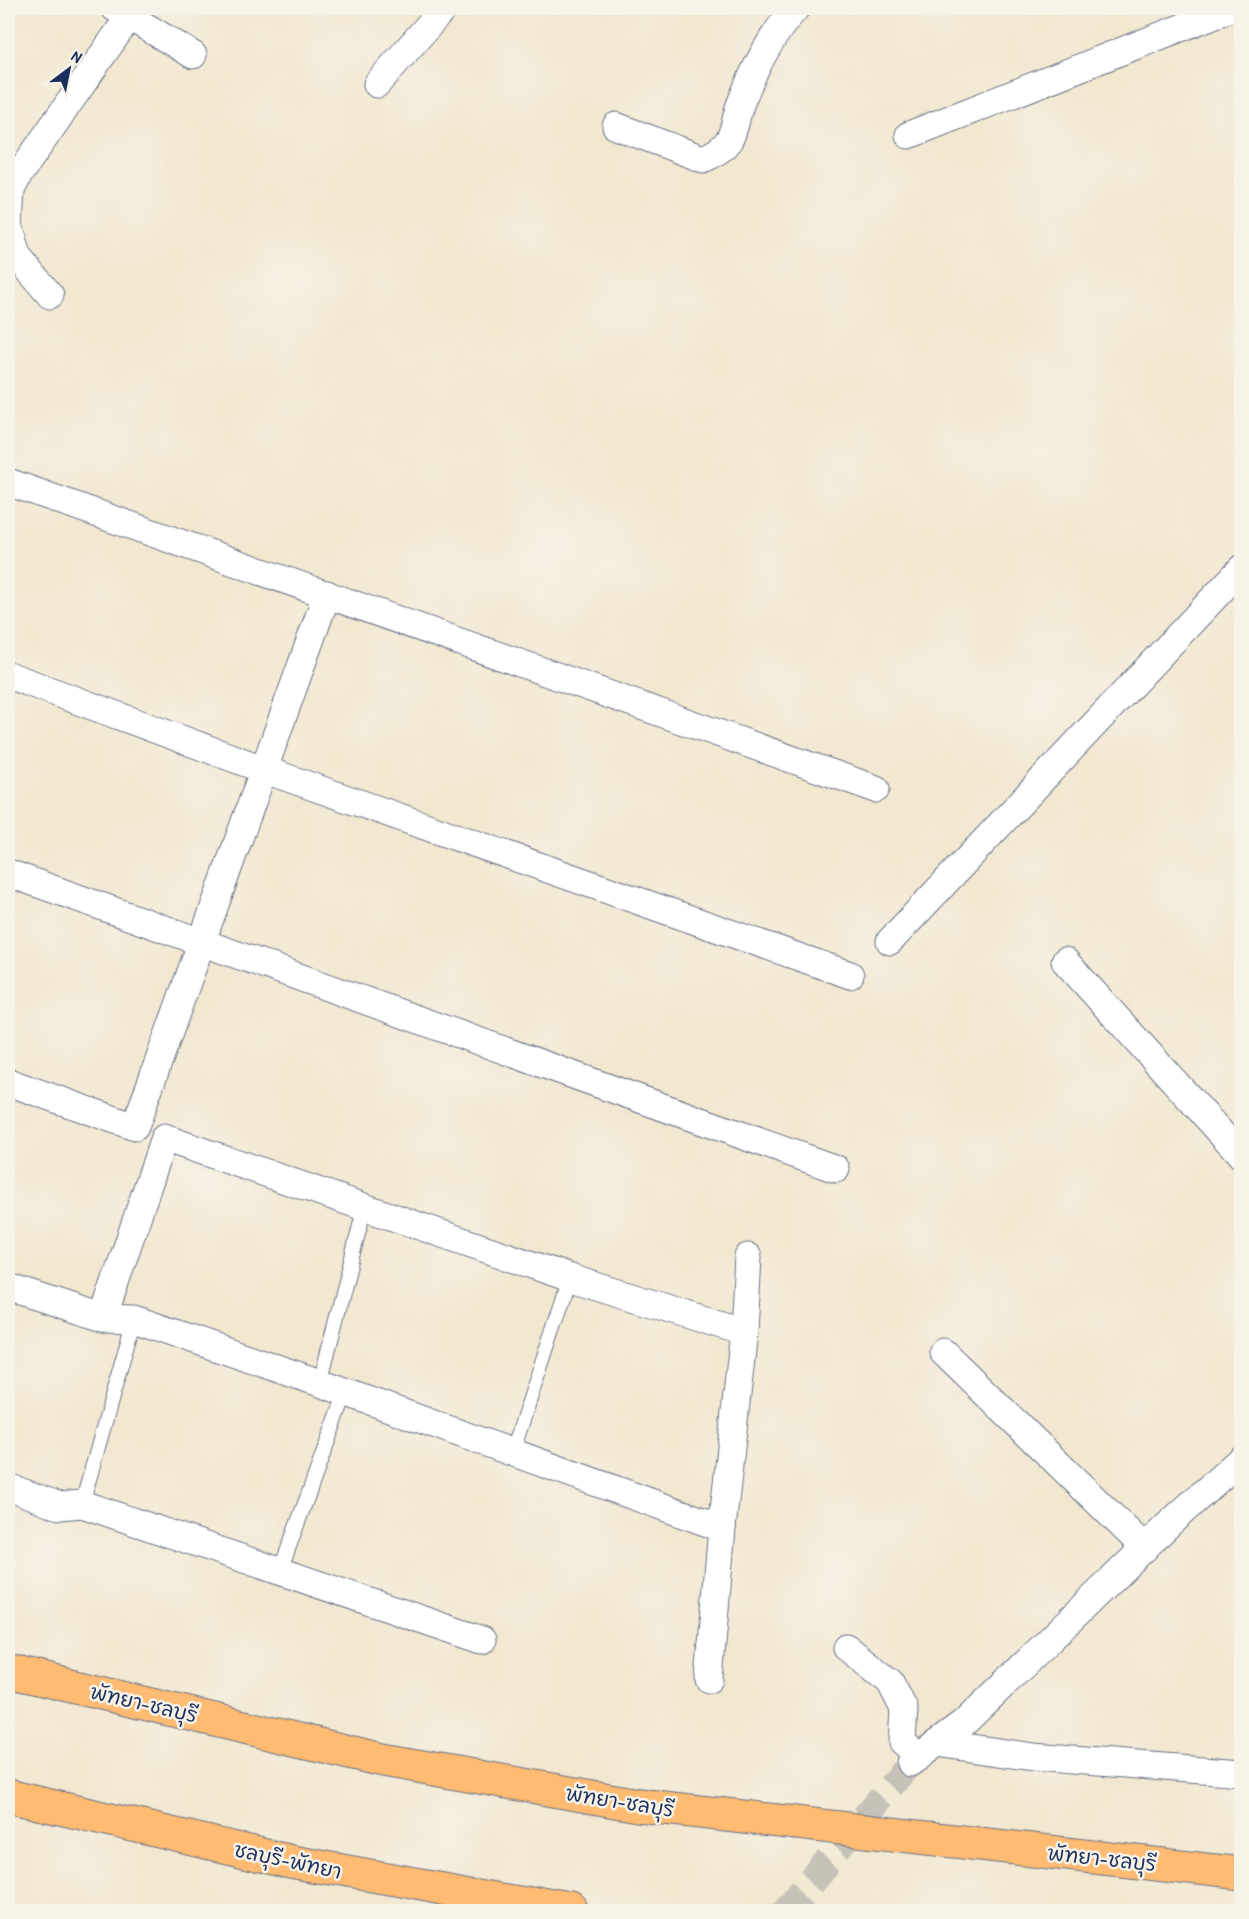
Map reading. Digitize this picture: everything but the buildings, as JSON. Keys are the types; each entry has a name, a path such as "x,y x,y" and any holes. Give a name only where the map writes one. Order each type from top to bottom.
{"highway":[{"name":"พัทยา-ชลบุรี","path":"8,1671 383,1760 638,1805 1242,1874"},
{"name":"ชลบุรี-พัทยา","path":"8,1796 292,1862 572,1911"}],"street":[{"path":"377,84 444,8"},
{"path":"616,126 703,159 717,153 729,140 740,104 761,61 787,18 796,8"},
{"path":"909,135 1231,8"},
{"path":"50,295 18,258 9,224 12,190 20,173 122,12 193,55"},
{"path":"8,482 876,789"},
{"path":"890,941 1242,568"},
{"path":"8,1082 135,1127 327,594"},
{"path":"8,675 265,770 850,975"},
{"path":"8,873 836,1169"},
{"path":"1065,960 1242,1156"},
{"path":"103,1318 164,1138 570,1278 744,1332"},
{"path":"709,1679 722,1528 744,1332 748,1257"},
{"path":"8,1287 103,1318 134,1319 346,1392 722,1528"},
{"path":"943,1352 1145,1548"},
{"path":"922,1754 963,1724 1242,1458"},
{"path":"8,1487 60,1506 82,1504 482,1640"},
{"path":"846,1647 890,1682 904,1709 902,1742 922,1754 1034,1757 1242,1773"}],"lane":[{"path":"320,1383 365,1206"},
{"path":"512,1453 570,1278"},
{"path":"82,1504 134,1319"},
{"path":"280,1571 346,1392"}],"tunnel":[{"path":"785,1912 910,1763"}]}
